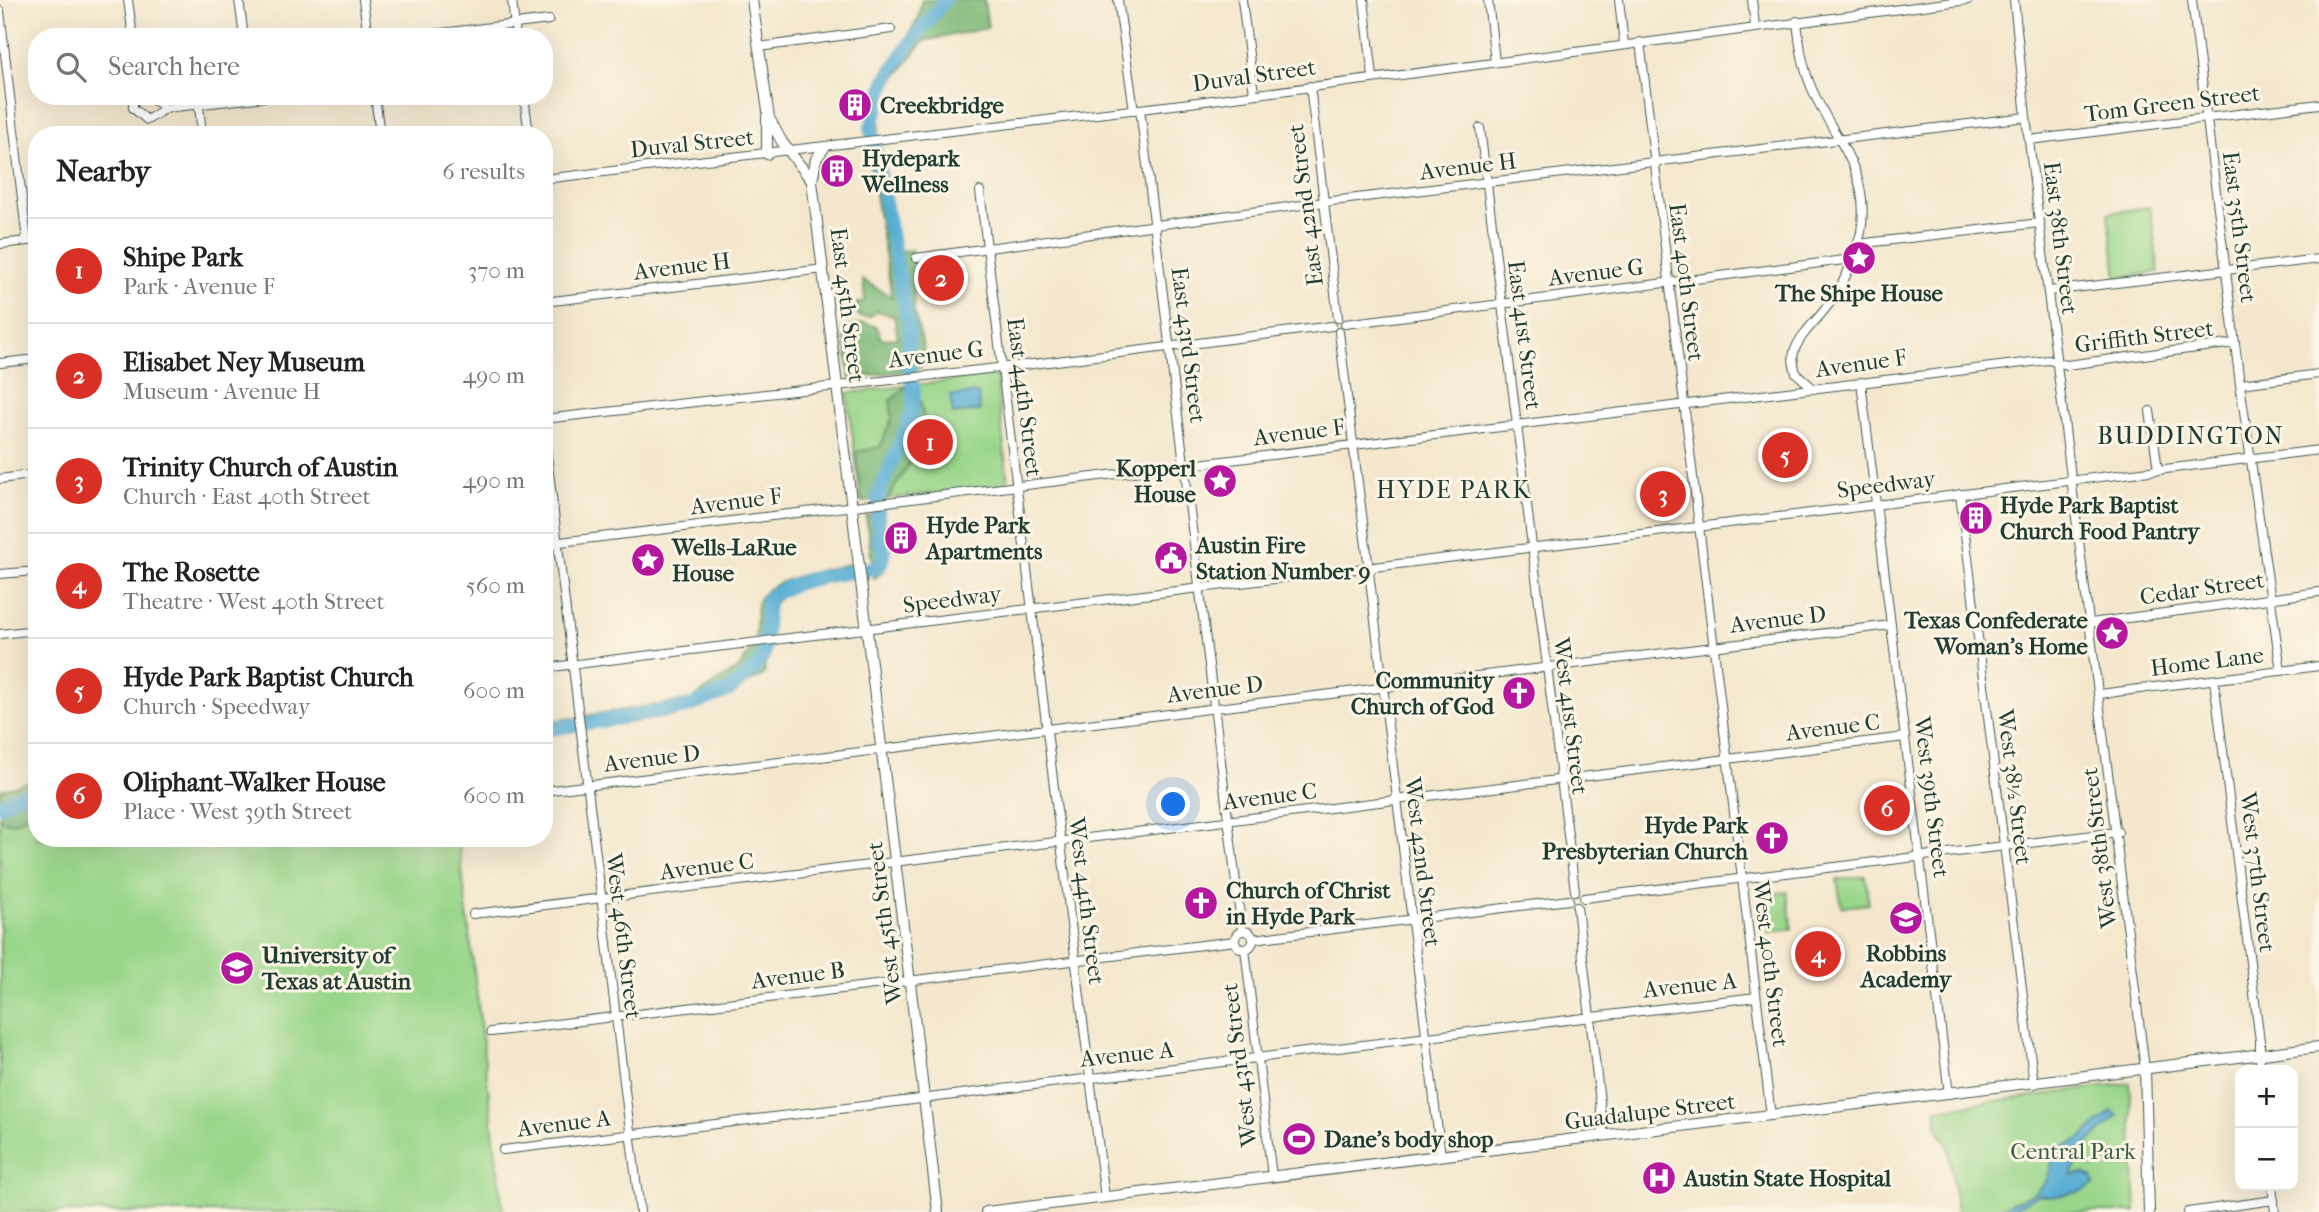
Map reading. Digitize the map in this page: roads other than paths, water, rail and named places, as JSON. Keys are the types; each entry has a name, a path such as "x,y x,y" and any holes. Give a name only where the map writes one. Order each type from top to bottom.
{"main road":[{"name":"East 45th Street","path":"752,0 767,112 776,133 812,181 868,628"},
{"path":"767,112 768,154"},
{"path":"812,181 816,159 824,148"},
{"name":"West 45th Street","path":"868,628 937,1212"},
{"name":"Guadalupe Street","path":"986,1212 2319,1047"},
{"name":"West 38th Street","path":"2145,1069 2149,1212"}],"street":[{"path":"128,0 132,28"},
{"path":"239,0 243,28"},
{"path":"363,0 367,28"},
{"path":"512,0 515,28"},
{"name":"East 43rd Street","path":"1118,0 1155,225 1200,587"},
{"path":"1242,0 1254,94"},
{"path":"1364,0 1373,78"},
{"path":"1488,0 1495,62"},
{"path":"1619,0 1625,44"},
{"path":"1752,0 1755,26"},
{"path":"1885,0 1886,10"},
{"name":"Duval Street","path":"553,178 1137,109 1968,0"},
{"name":"East 38th Street","path":"2014,0 2026,117 2072,480"},
{"name":"East 35th Street","path":"2192,0 2240,384 2281,671"},
{"path":"0,11 28,211"},
{"path":"482,28 549,20"},
{"path":"1797,21 1810,85 1842,139 1860,192 1862,222 1853,260 1829,305 1794,353 1796,373 1814,389"},
{"path":"759,47 891,29"},
{"name":"East 40th Street","path":"1640,42 1652,163 1699,526"},
{"name":"East 42nd Street","path":"1310,86 1369,567"},
{"name":"Tom Green Street","path":"2029,140 2319,104"},
{"path":"133,105 147,120 166,108 199,105 201,126"},
{"path":"161,105 166,108"},
{"path":"376,105 379,126"},
{"path":"525,105 528,126"},
{"name":"Avenue H","path":"916,258 1324,202 2026,117"},
{"name":"East 41st Street","path":"1480,128 1531,546"},
{"name":"East 44th Street","path":"980,191 1032,608"},
{"path":"1857,244 2040,223"},
{"path":"0,244 28,240"},
{"path":"2049,291 2319,259"},
{"name":"Avenue G","path":"553,418 917,377 1853,260"},
{"name":"Avenue H","path":"553,301 824,269"},
{"name":"Griffith Street","path":"2057,362 2067,365 2235,343"},
{"name":"Avenue F","path":"553,543 2050,359 2057,362"},
{"path":"0,363 28,360"},
{"path":"2240,384 2319,374"},
{"name":"West 39th Street","path":"1861,382 1949,1094"},
{"path":"2150,411 2158,470"},
{"name":"Speedway","path":"553,667 2319,450"},
{"path":"0,478 28,475"},
{"name":"West 38th Street","path":"2072,480 2118,832 2145,1069"},
{"name":"West 38½ Street","path":"1960,494 2034,1084"},
{"name":"West 46th Street","path":"553,503 640,1212"},
{"name":"West 40th Street","path":"1699,526 1771,1116"},
{"name":"West 41st Street","path":"1531,546 1575,891"},
{"name":"West 42nd Street","path":"1369,567 1381,688 1441,1156"},
{"path":"0,574 28,572"},
{"path":"1200,587 1242,930"},
{"name":"Cedar Street","path":"2091,623 2319,592"},
{"name":"West 44th Street","path":"1032,608 1105,1198"},
{"name":"Avenue D","path":"553,790 1891,625"},
{"path":"0,634 28,631"},
{"name":"Home Lane","path":"2100,694 2319,666"},
{"name":"West 37th Street","path":"2214,680 2260,1041 2260,1065"},
{"name":"Avenue C","path":"472,914 1905,737"},
{"path":"1569,900 1575,891 1584,898 2118,832"},
{"path":"1577,907 1584,898"},
{"path":"1253,939 1569,900 1577,907 1604,1136"},
{"path":"1242,930 1248,932 1253,939 1252,945 1245,949 1237,946 1234,941 1237,933 1242,930"},
{"name":"Avenue B","path":"491,1032 1234,941"},
{"name":"West 43rd Street","path":"1245,949 1272,1177"},
{"name":"Avenue A","path":"503,1150 1590,1015 1756,997"},
{"path":"2273,1191 2275,1212"},
{"path":"2188,1212 2274,1200"}],"water":[{"path":"978,393 980,411 953,414 950,396"},
{"path":"2112,1111 2118,1116 2087,1144 2071,1175 2084,1173 2092,1177 2095,1184 2083,1191 2051,1197 2038,1195 2007,1212 1991,1212 2036,1192 2048,1177 2053,1148 2078,1140"}],"waterway":[{"path":"553,729 687,707 730,690 755,668 764,654 768,599 792,585 834,574 877,568 881,564 884,550 878,539 878,496 912,413 914,393 908,362 909,329 871,128 886,79 905,50 945,0"},
{"path":"0,806 28,793"}],"place":[{"name":"Creekbridge","path":"855,105"},
{"name":"Hydepark Wellness","path":"837,171"},
{"name":"The Shipe House","path":"1859,258"},
{"name":"Elisabet Ney Museum","path":"941,278"},
{"name":"Shipe Park","path":"930,442"},
{"name":"Hyde Park Baptist Church","path":"1785,455"},
{"name":"Kopperl House","path":"1220,481"},
{"name":"Trinity Church of Austin","path":"1663,494"},
{"name":"Hyde Park Baptist Church Food Pantry","path":"1976,518"},
{"name":"Hyde Park Apartments","path":"901,538"},
{"name":"Austin Fire Station Number 9","path":"1171,558"},
{"name":"Wells-LaRue House","path":"648,560"},
{"name":"Texas Confederate Woman's Home","path":"2112,633"},
{"name":"Community Church of God","path":"1519,693"},
{"name":"Oliphant-Walker House","path":"1887,808"},
{"name":"Hyde Park Presbyterian Church","path":"1772,838"},
{"name":"Church of Christ in Hyde Park","path":"1201,903"},
{"name":"Robbins Academy","path":"1906,918"},
{"name":"The Rosette","path":"1818,954"},
{"name":"University of Texas at Austin","path":"237,968"},
{"name":"Dane's body shop","path":"1299,1139"},
{"name":"Austin State Hospital","path":"1659,1178"}],"district":[{"name":"BUDDINGTON","path":"2191,436"},
{"name":"HYDE PARK","path":"1454,490"}],"park label":[{"name":"Central Park","path":"2073,1151"}]}
